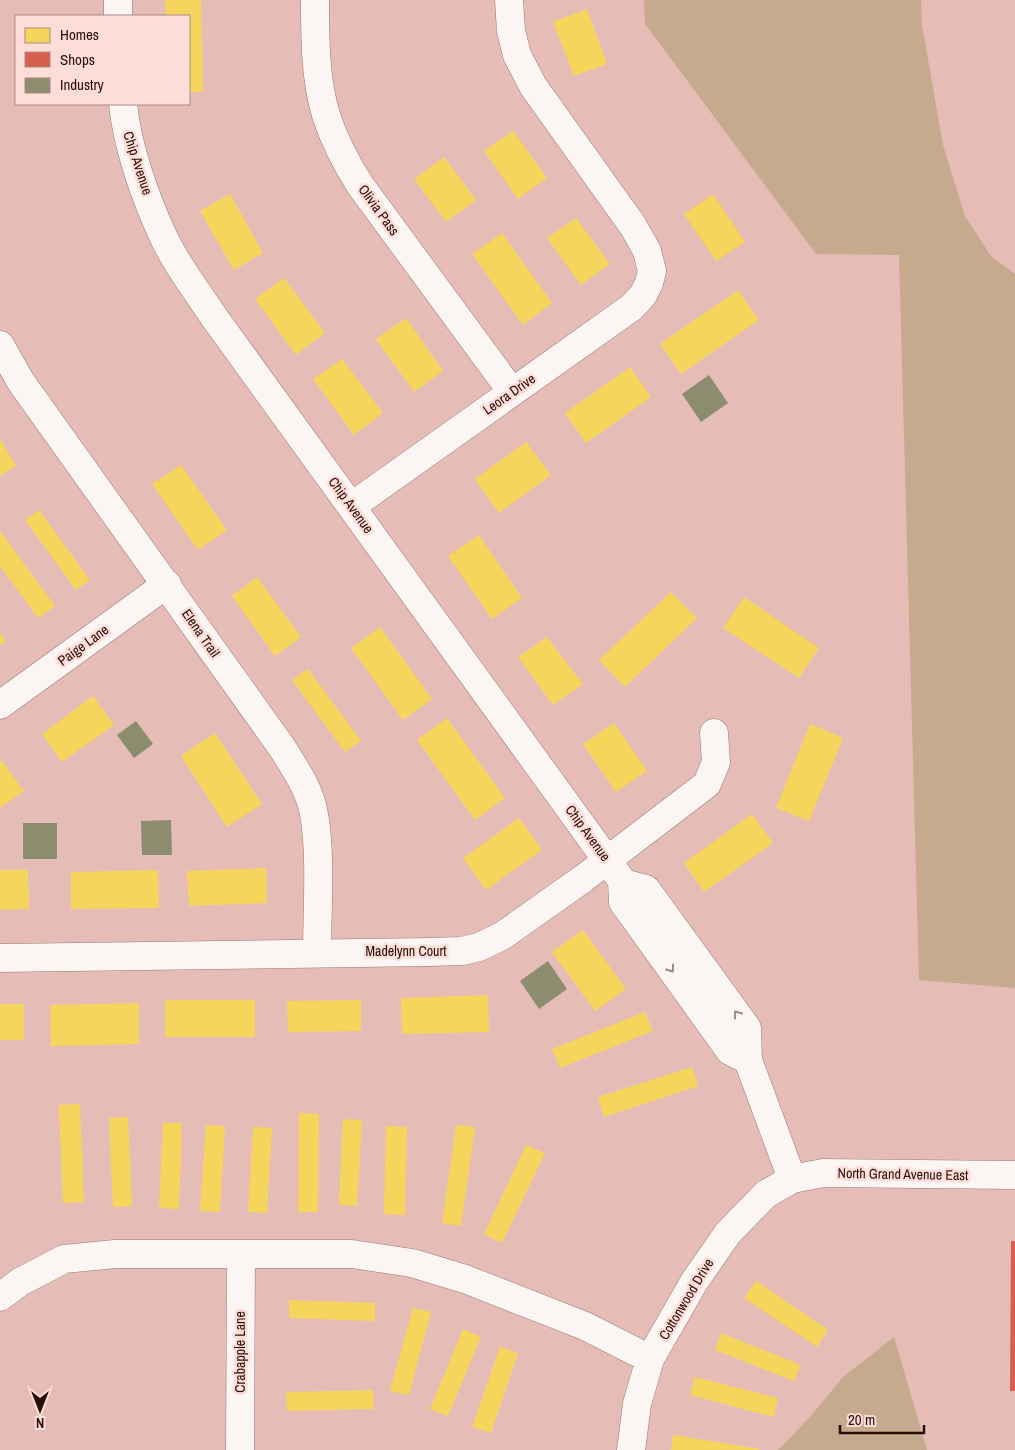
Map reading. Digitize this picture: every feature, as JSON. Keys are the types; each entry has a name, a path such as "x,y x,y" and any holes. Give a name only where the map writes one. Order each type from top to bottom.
{"street":[{"path":"118,0 118,15"},
{"name":"Olivia Pass","path":"315,0 315,38 326,114 342,155 360,185 512,392"},
{"name":"Leora Drive","path":"352,506 632,307 643,295 652,271 647,251 633,226 533,86 517,55 511,31 509,0"},
{"name":"Chip Avenue","path":"123,105 125,126 142,180 163,235 178,263 214,317 623,883 623,902 649,940 730,1051 748,1060"},
{"name":"Elena Trail","path":"0,345 21,382 283,749 310,797 316,834 317,952"},
{"name":"Paige Lane","path":"0,705 167,584"},
{"name":"Madelynn Court","path":"0,958 462,951 478,947 502,936 607,861 707,784 716,762 714,733"},
{"path":"623,883 646,889 747,1028 748,1060 792,1179"},
{"path":"649,940 671,923"},
{"name":"North Grand Avenue East","path":"792,1179 823,1173 1015,1175"},
{"name":"Cottonwood Drive","path":"631,1450 637,1404 650,1359 694,1282 728,1233 766,1194 792,1179"},
{"path":"0,1297 20,1282 64,1260 115,1254 352,1254 412,1263 465,1279 585,1326 650,1359"},
{"name":"Crabapple Lane","path":"240,1450 241,1254"}],"shaded area":[{"path":"644,0 921,0 922,25 943,145 965,216 991,256 1015,274 1015,988 919,980 899,255 816,254 645,24"},
{"path":"894,1337 927,1450 778,1450 810,1417 843,1377"}],"building: Homes":[{"path":"165,0 201,0 203,92 190,92 190,15 166,15"},
{"path":"587,9 607,64 574,76 553,22"},
{"path":"513,131 547,178 518,199 484,151"},
{"path":"444,157 476,200 446,222 414,179"},
{"path":"230,194 263,253 234,270 200,211"},
{"path":"713,194 745,242 716,261 684,214"},
{"path":"576,218 610,264 581,285 547,238"},
{"path":"502,233 552,303 523,325 472,254"},
{"path":"284,278 325,333 296,355 255,299"},
{"path":"738,290 759,320 681,374 660,344"},
{"path":"406,318 443,371 414,392 376,339"},
{"path":"342,359 383,413 354,435 313,379"},
{"path":"630,367 651,397 586,443 565,413"},
{"path":"0,439 16,466 0,476"},
{"path":"526,442 551,475 499,513 475,479"},
{"path":"181,465 227,530 198,550 152,484"},
{"path":"39,510 90,580 76,590 25,520"},
{"path":"0,531 55,606 38,618 0,566"},
{"path":"479,535 522,598 492,619 448,556"},
{"path":"257,577 301,637 275,656 232,596"},
{"path":"671,592 697,618 625,687 599,660"},
{"path":"744,597 819,648 799,678 723,628"},
{"path":"380,627 432,699 403,720 351,648"},
{"path":"0,633 6,641 0,645"},
{"path":"547,637 583,684 553,705 518,657"},
{"path":"308,669 361,741 345,752 292,680"},
{"path":"93,696 114,725 62,762 42,734"},
{"path":"447,718 505,798 475,820 417,740"},
{"path":"614,723 647,771 616,792 583,744"},
{"path":"810,724 843,738 809,821 776,808"},
{"path":"215,733 262,804 227,827 181,756"},
{"path":"2,761 24,791 0,808 0,762"},
{"path":"752,814 773,843 704,892 684,863"},
{"path":"519,818 542,850 486,890 463,858"},
{"path":"266,868 267,903 189,906 187,871"},
{"path":"0,870 28,870 29,909 0,910"},
{"path":"158,870 159,908 71,909 71,872"},
{"path":"583,930 626,989 595,1011 552,952"},
{"path":"488,995 489,1032 402,1034 401,998"},
{"path":"165,1000 255,1000 255,1037 165,1037"},
{"path":"361,1000 361,1031 288,1032 287,1001"},
{"path":"139,1003 139,1044 51,1046 50,1005"},
{"path":"0,1004 24,1004 24,1040 0,1040"},
{"path":"645,1012 653,1031 560,1068 552,1049"},
{"path":"692,1067 698,1086 604,1117 598,1097"},
{"path":"80,1104 84,1202 63,1203 59,1105"},
{"path":"299,1113 319,1114 318,1212 298,1212"},
{"path":"128,1117 132,1206 113,1207 109,1118"},
{"path":"343,1119 362,1120 357,1206 339,1205"},
{"path":"163,1123 182,1123 179,1209 159,1208"},
{"path":"206,1125 225,1126 220,1212 200,1211"},
{"path":"456,1125 475,1127 461,1226 442,1223"},
{"path":"386,1126 407,1127 405,1215 384,1214"},
{"path":"253,1127 272,1128 267,1213 248,1212"},
{"path":"526,1145 545,1153 502,1243 484,1234"},
{"path":"756,1281 828,1330 817,1347 744,1298"},
{"path":"289,1300 375,1303 375,1321 289,1318"},
{"path":"413,1308 431,1312 409,1395 390,1391"},
{"path":"463,1329 481,1337 448,1416 430,1409"},
{"path":"721,1333 801,1365 794,1381 715,1350"},
{"path":"500,1347 518,1353 491,1433 472,1427"},
{"path":"695,1377 778,1398 774,1417 690,1395"},
{"path":"373,1390 374,1409 287,1411 286,1392"},
{"path":"673,1435 759,1449 759,1450 671,1450"}],"building: Shops":[{"path":"1011,1241 1015,1241 1015,1391 1010,1391"}],"building: Industry":[{"path":"709,375 728,403 701,422 682,394"},
{"path":"136,721 153,744 134,758 117,735"},
{"path":"171,820 172,855 142,855 141,821"},
{"path":"23,823 57,823 57,859 23,859"},
{"path":"548,961 567,989 539,1009 520,981"}]}
